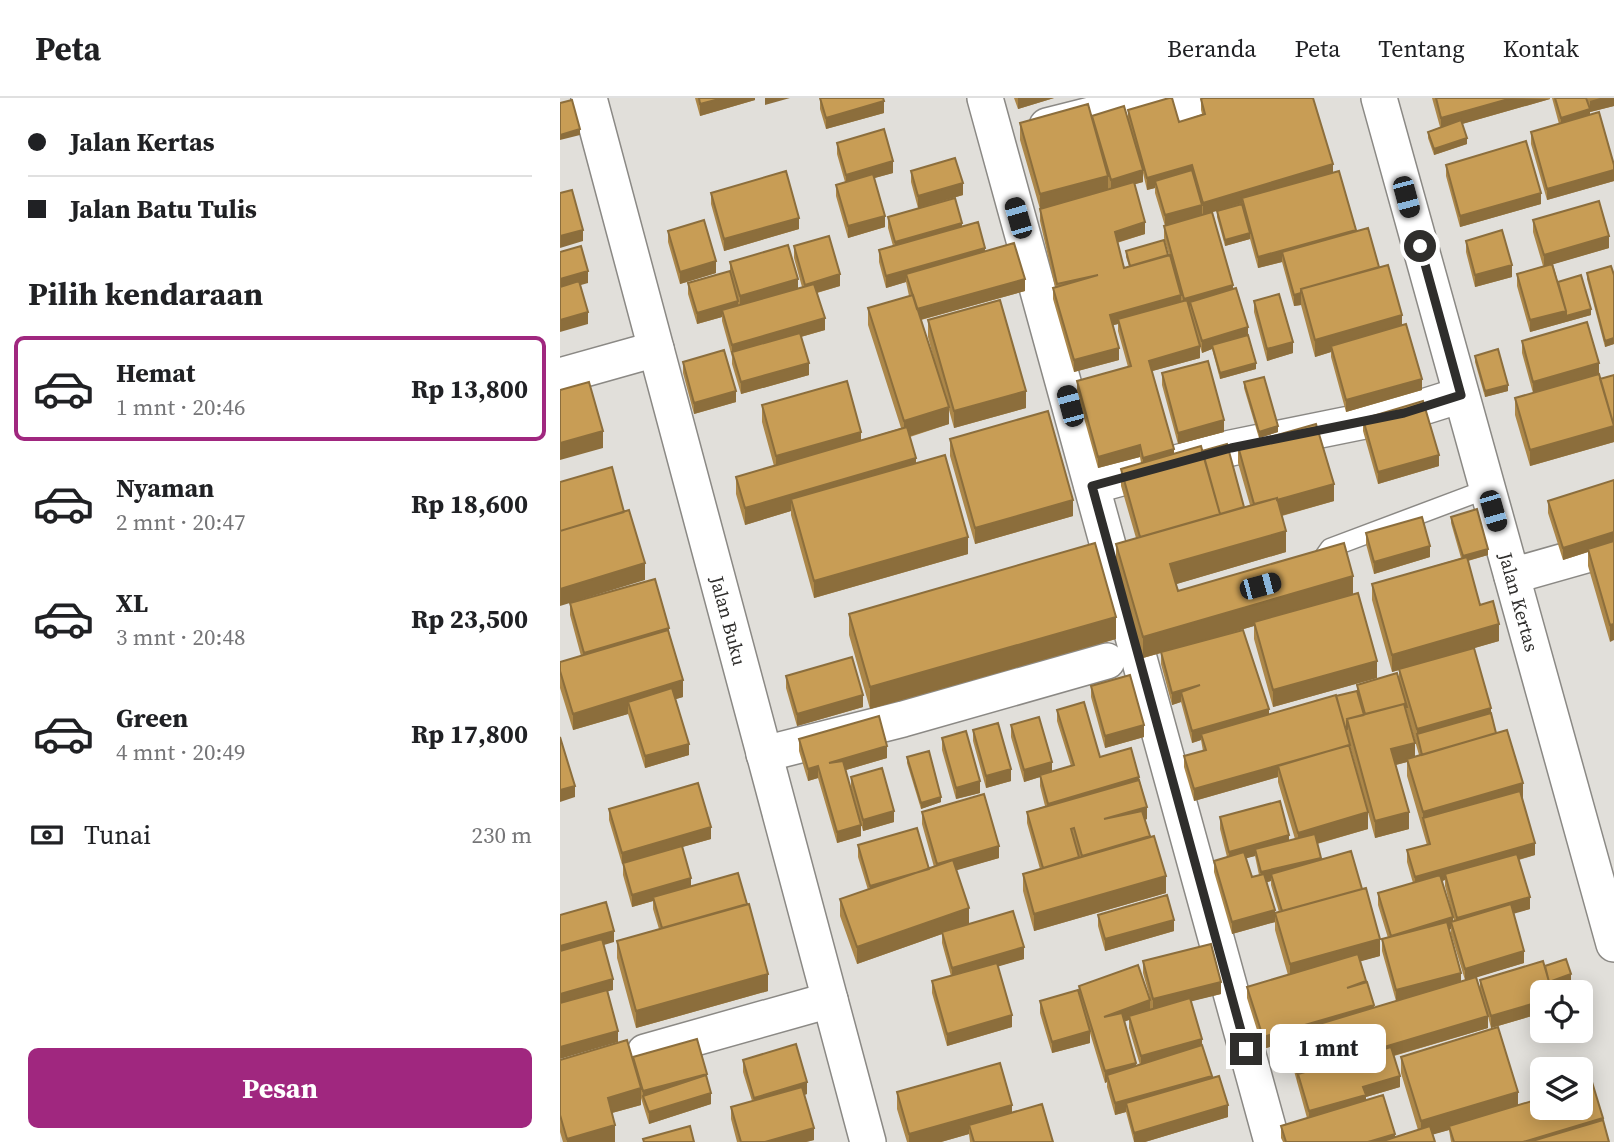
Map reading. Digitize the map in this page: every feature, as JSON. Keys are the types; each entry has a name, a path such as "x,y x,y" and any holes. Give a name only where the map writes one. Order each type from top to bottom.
{"street":[{"name":"Jalan Buku","path":"589,98 868,1142"},
{"path":"985,98 1272,1142"},
{"path":"996,137 1130,105 1174,106 1204,98"},
{"name":"Jalan Kertas","path":"1379,98 1614,944"},
{"path":"560,376 656,349"},
{"path":"1092,486 1231,448 1404,413 1461,395"},
{"path":"1511,576 1614,547"},
{"path":"764,754 903,719 1107,662"},
{"path":"645,1052 830,1000"}],"lane":[{"path":"1300,575 1314,571 1330,548 1487,489"}],"building":[{"path":"699,98 723,98 700,104"},
{"path":"820,98 883,98 884,101 826,118"},
{"path":"1172,98 1179,122 1205,114 1201,99 1203,98 1313,98 1333,164 1203,203 1192,165 1147,178 1128,110"},
{"path":"1436,98 1512,98 1441,118"},
{"path":"1555,98 1586,98 1590,109 1561,118"},
{"path":"572,100 580,129 560,135 560,103"},
{"path":"1088,104 1108,176 1040,194 1020,123"},
{"path":"1124,106 1143,170 1111,180 1092,116"},
{"path":"1599,112 1614,170 1547,189 1531,132"},
{"path":"1461,120 1467,138 1434,149 1428,132"},
{"path":"884,129 893,161 846,175 837,143"},
{"path":"1526,141 1541,193 1460,216 1446,165"},
{"path":"955,158 963,183 918,196 911,171"},
{"path":"1192,170 1202,205 1165,215 1155,181"},
{"path":"786,171 799,218 724,239 711,193"},
{"path":"1339,171 1356,230 1258,257 1242,198"},
{"path":"873,174 885,216 848,226 836,185"},
{"path":"1134,182 1145,222 1115,232 1124,268 1170,255 1181,295 1110,315 1119,348 1074,360 1053,288 1098,275 1057,284 1040,209"},
{"path":"572,190 583,230 560,236 560,193"},
{"path":"955,198 962,223 895,242 888,217"},
{"path":"1599,201 1609,236 1544,255 1533,220"},
{"path":"1242,204 1250,233 1225,240 1217,211"},
{"path":"1212,212 1233,285 1184,299 1164,226"},
{"path":"704,220 716,261 680,272 668,231"},
{"path":"978,222 985,248 886,276 879,250"},
{"path":"1368,228 1379,267 1301,289 1301,293 1294,295 1282,252"},
{"path":"1502,230 1512,265 1475,275 1466,241"},
{"path":"829,236 840,274 805,285 794,246"},
{"path":"1164,240 1168,255 1130,266 1126,251"},
{"path":"1014,243 1025,279 917,309 906,274"},
{"path":"788,245 798,279 740,296 730,262"},
{"path":"581,246 588,271 560,279 560,252"},
{"path":"1552,264 1566,311 1530,320 1517,274"},
{"path":"1388,265 1402,315 1315,340 1301,289"},
{"path":"1611,266 1614,275 1614,338 1605,341 1587,273"},
{"path":"730,271 738,301 697,313 688,283"},
{"path":"1581,275 1591,309 1566,316 1558,282"},
{"path":"579,281 588,312 560,320 560,287"},
{"path":"814,284 825,318 732,345 722,310"},
{"path":"1236,288 1248,327 1202,341 1190,302"},
{"path":"1279,294 1293,342 1267,349 1254,301"},
{"path":"913,295 949,407 904,421 868,308"},
{"path":"1000,300 1026,391 954,411 928,320"},
{"path":"1187,300 1200,346 1149,361 1174,449 1143,458 1140,445 1098,457 1077,381 1131,366 1118,319"},
{"path":"1587,322 1599,363 1533,382 1522,341"},
{"path":"1406,324 1422,379 1346,400 1331,346"},
{"path":"800,333 809,363 741,382 732,352"},
{"path":"1248,335 1256,363 1220,373 1212,345"},
{"path":"1498,349 1508,385 1485,391 1475,356"},
{"path":"724,350 736,391 694,403 683,362"},
{"path":"1208,361 1224,420 1178,433 1162,373"},
{"path":"1599,374 1614,426 1530,450 1515,398"},
{"path":"1614,375 1614,426 1600,379"},
{"path":"1264,377 1278,426 1259,432 1244,382"},
{"path":"847,381 861,432 776,456 762,405"},
{"path":"589,382 603,431 560,443 560,390"},
{"path":"1423,401 1439,455 1378,472 1363,419"},
{"path":"1048,411 1073,500 975,528 950,439"},
{"path":"1316,424 1334,484 1254,504 1238,446"},
{"path":"907,427 916,458 745,508 736,477"},
{"path":"1227,444 1244,507 1220,514 1202,451"},
{"path":"1201,446 1220,514 1140,537 1121,469"},
{"path":"945,455 968,537 814,581 791,499"},
{"path":"612,467 624,512 560,531 560,482"},
{"path":"1614,480 1614,532 1563,548 1548,501"},
{"path":"1277,498 1286,531 1170,564 1178,591 1344,543 1353,576 1143,637 1116,544"},
{"path":"1477,509 1488,549 1463,556 1451,517"},
{"path":"629,510 645,563 560,589 560,531"},
{"path":"1422,517 1430,546 1374,562 1366,533"},
{"path":"1614,541 1614,624 1610,625 1588,549"},
{"path":"1095,543 1116,617 870,687 849,614"},
{"path":"1467,557 1480,605 1493,601 1499,624 1392,655 1372,584"},
{"path":"655,579 669,628 584,653 570,603"},
{"path":"1358,593 1377,661 1273,690 1254,622"},
{"path":"668,630 683,680 573,714 560,671 560,662"},
{"path":"1243,630 1269,709 1192,731 1181,692 1200,685 1172,693 1161,652"},
{"path":"1474,648 1491,708 1417,729 1399,669"},
{"path":"852,657 863,695 797,714 786,676"},
{"path":"1397,673 1407,707 1404,704 1365,714 1357,685"},
{"path":"1130,675 1144,725 1105,736 1091,686"},
{"path":"672,688 689,744 645,756 628,702"},
{"path":"1357,691 1364,715 1347,719 1346,730 1336,696"},
{"path":"1336,695 1350,745 1194,789 1184,756 1206,750 1201,734"},
{"path":"1084,702 1100,757 1131,748 1139,777 1048,804 1040,775 1074,765 1057,710"},
{"path":"1404,704 1415,743 1391,749 1409,812 1375,821 1347,719"},
{"path":"1491,713 1496,733 1422,755 1417,734"},
{"path":"879,716 887,746 829,763 843,761 861,825 837,832 818,766 808,769 799,739"},
{"path":"1039,717 1052,762 1024,770 1011,725"},
{"path":"998,723 1011,769 986,776 973,730"},
{"path":"1507,730 1523,783 1423,812 1407,759"},
{"path":"966,731 980,781 956,788 942,738"},
{"path":"560,737 575,786 560,790"},
{"path":"1349,745 1368,812 1298,833 1278,766"},
{"path":"929,751 941,797 921,803 907,757"},
{"path":"882,768 894,811 863,820 851,777"},
{"path":"1139,780 1147,807 1104,819 1142,811 1150,836 1082,856 1074,828 1071,829 1079,857 1043,868 1027,812"},
{"path":"698,783 711,827 622,853 609,809"},
{"path":"1520,791 1535,843 1415,877 1407,850 1430,844 1423,818"},
{"path":"984,794 999,846 937,864 922,812"},
{"path":"1280,801 1289,835 1229,852 1220,817"},
{"path":"917,828 929,869 870,886 858,845"},
{"path":"1315,834 1321,858 1261,872 1255,849"},
{"path":"1154,836 1166,876 1034,914 1023,874"},
{"path":"682,846 691,878 632,895 623,863"},
{"path":"1351,851 1362,889 1282,911 1271,874"},
{"path":"1244,852 1252,877 1264,874 1275,910 1232,922 1214,861"},
{"path":"1517,854 1530,897 1457,918 1445,874"},
{"path":"953,860 969,908 857,947 840,899"},
{"path":"738,873 747,904 662,928 653,897"},
{"path":"1440,875 1453,917 1391,936 1378,893"},
{"path":"1366,888 1380,939 1290,964 1275,913"},
{"path":"1167,895 1174,920 1105,939 1098,915"},
{"path":"606,902 614,931 560,946 560,915"},
{"path":"749,904 768,974 636,1011 617,941"},
{"path":"1511,904 1524,951 1465,969 1451,922"},
{"path":"1013,911 1024,947 952,968 942,932"},
{"path":"1447,922 1461,973 1396,990 1382,939"},
{"path":"602,939 613,979 560,994 560,951"},
{"path":"1211,944 1221,982 1153,999 1143,961"},
{"path":"1358,954 1366,981 1347,988 1367,982 1374,1005 1263,1037 1247,987"},
{"path":"1566,959 1571,974 1548,980 1545,966"},
{"path":"1543,961 1549,980 1530,980 1530,1005 1491,1016 1480,980"},
{"path":"997,963 1012,1015 947,1034 932,981"},
{"path":"1138,965 1150,1000 1104,1017 1122,1013 1136,1063 1105,1071 1079,986"},
{"path":"1476,977 1488,1016 1297,1073 1286,1034"},
{"path":"607,990 618,1031 560,1047 560,1003"},
{"path":"1078,990 1090,1031 1052,1042 1040,1001"},
{"path":"1190,998 1202,1039 1141,1056 1129,1016"},
{"path":"1498,1027 1518,1092 1421,1121 1401,1057"},
{"path":"697,1039 707,1074 643,1091 633,1057"},
{"path":"627,1040 641,1088 608,1098 615,1125 567,1139 560,1115 560,1060"},
{"path":"796,1044 807,1082 754,1098 743,1060"},
{"path":"1202,1045 1212,1076 1115,1103 1107,1075"},
{"path":"1391,1047 1400,1076 1363,1087 1366,1095 1309,1111 1298,1074"},
{"path":"1000,1063 1012,1105 909,1134 897,1092"},
{"path":"706,1075 711,1093 649,1112 643,1096"},
{"path":"1219,1076 1228,1105 1134,1133 1126,1103"},
{"path":"1593,1085 1603,1118 1523,1142 1454,1142 1449,1126 1530,1102 1530,1120 1593,1120"},
{"path":"802,1087 814,1128 765,1142 741,1142 731,1107"},
{"path":"1383,1095 1395,1134 1368,1142 1286,1142 1281,1126"},
{"path":"1042,1104 1053,1142 974,1142 969,1125"},
{"path":"1603,1120 1609,1142 1529,1142"},
{"path":"690,1126 694,1142 644,1142 643,1139"},
{"path":"1430,1126 1435,1142 1380,1142"}],"route":[{"path":"1246,1049 1092,486 1231,448 1404,413 1461,395 1420,246"}]}
